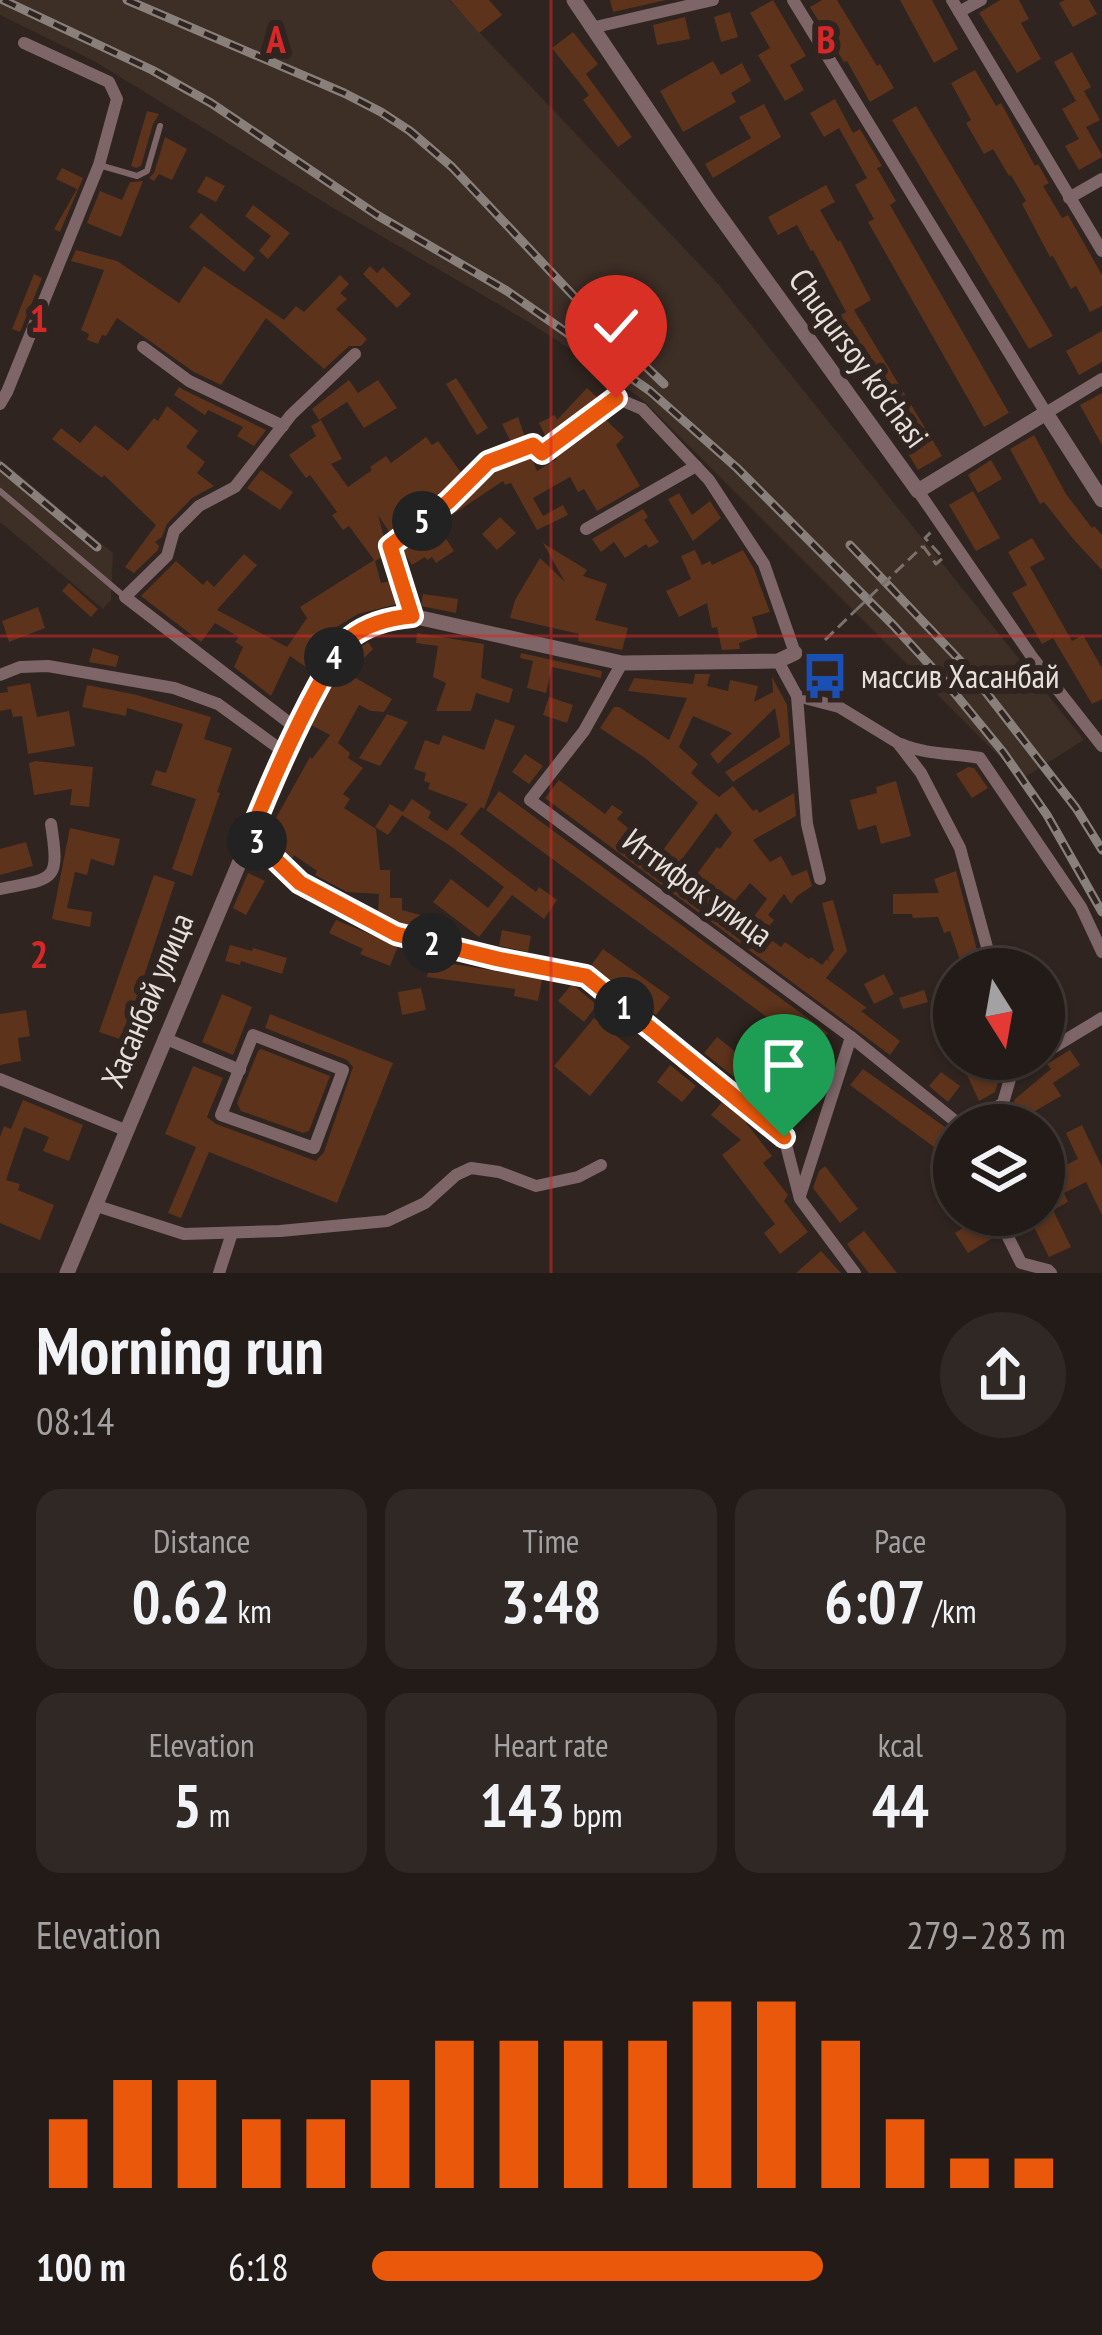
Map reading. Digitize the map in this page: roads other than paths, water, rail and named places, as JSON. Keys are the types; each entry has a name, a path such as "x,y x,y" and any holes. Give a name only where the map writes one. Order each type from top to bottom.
{"street":[{"name":"Chuqursoy ko'chasi","path":"574,0 1032,657 1102,746"},
{"path":"591,28 713,0"},
{"path":"793,0 1102,500"},
{"path":"981,0 956,6 1102,250"},
{"path":"0,404 99,165 117,99 109,82 24,43"},
{"path":"1070,198 1102,179"},
{"path":"143,347 189,381 283,426"},
{"path":"296,728 125,597 166,556 174,531 199,506 235,487 291,415 356,354"},
{"path":"918,491 1102,379"},
{"path":"0,675 48,666 174,688 218,704 284,752 338,650 353,635 389,619 412,616 622,663 778,661 794,653 764,564 709,480 642,409 616,398 542,453 533,445 488,462 448,502 390,546 412,616"},
{"path":"586,529 697,466"},
{"path":"778,661 797,696 807,824 820,879"},
{"name":"Иттифок улица","path":"622,663 584,731 530,800 851,1037 934,1104"},
{"path":"797,696 839,706 922,753 980,758 1082,907 1102,952"},
{"path":"898,742 921,773 960,848 987,948"},
{"name":"Хасанбай улица","path":"67,1273 284,752"},
{"path":"0,889 46,879 53,872 57,863 51,824"},
{"path":"250,835 300,883 396,934 586,976 784,1137 800,1199 855,1273"},
{"path":"1065,1040 1102,1018"},
{"path":"254,1035 343,1070 314,1148 221,1115 240,1070 254,1035"},
{"path":"800,1199 851,1037"},
{"path":"164,1038 240,1070"},
{"path":"0,1079 125,1130"},
{"path":"94,1205 184,1234 280,1231 387,1220 425,1203 471,1168 499,1172 536,1186 578,1177 601,1165"},
{"path":"219,1273 232,1232"},
{"path":"1008,1236 1021,1263 1051,1273"}],"lane":[{"path":"99,165 137,176 147,171 160,126"},
{"path":"0,491 125,597"}],"railway":[{"path":"3,0 211,103 377,215 507,291 650,391 737,468 948,685 1047,815 1102,912"},
{"path":"127,0 344,93 410,131 452,167 664,384"},
{"path":"0,466 97,547"},
{"path":"850,545 968,669 1076,808 1102,850"}],"place":[{"name":"массив Хасанбай","path":"825,676"}]}
